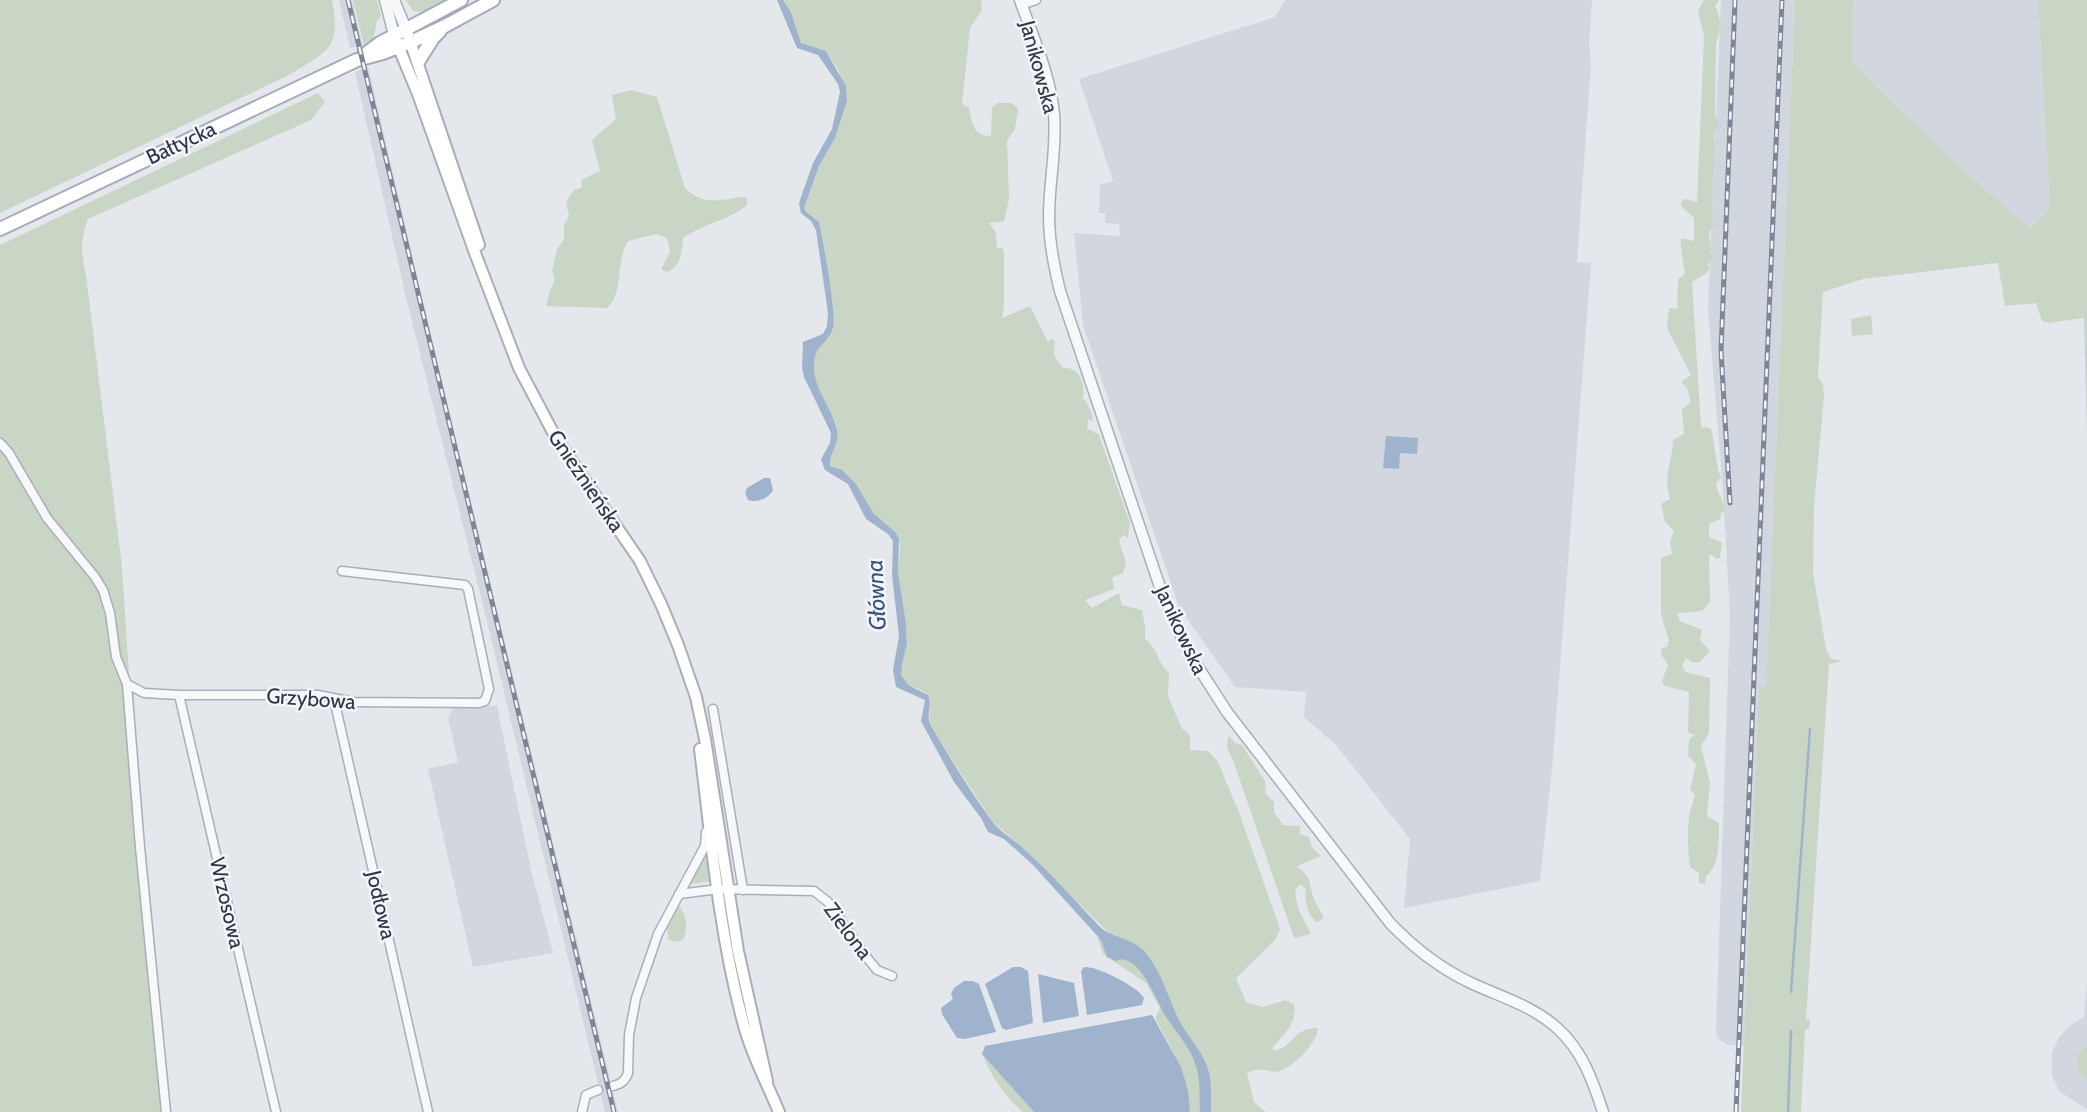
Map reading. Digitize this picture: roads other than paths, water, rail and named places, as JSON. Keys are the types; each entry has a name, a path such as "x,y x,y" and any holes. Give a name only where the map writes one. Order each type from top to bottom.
{"main road":[{"name":"Bałtycka","path":"0,229 362,58 461,0"},
{"name":"Bałtycka","path":"400,37 411,42 493,0"},
{"path":"418,62 433,38 445,26"},
{"name":"Gnieźnieńska","path":"400,37 418,94 519,369 561,447 639,561 670,624 696,696 705,739 729,955 742,1020 754,1057 779,1112"},
{"name":"Gnieźnieńska","path":"411,42 472,221 487,282"},
{"name":"Gnieźnieńska","path":"688,677 707,808 723,889"}],"street":[{"name":"Gnieźnieńska","path":"385,0 400,37"},
{"name":"Gnieźnieńska","path":"394,0 400,37"},
{"path":"1020,3 1036,0"},
{"name":"Janikowska","path":"1020,3 1042,61 1054,111 1055,141 1049,226 1060,291 1163,596 1189,653 1241,731 1390,923 1416,949 1443,968 1517,1002 1557,1028 1582,1060 1603,1112"},
{"path":"0,443 9,453 47,518 95,577 103,590 110,613 116,657 127,684 166,1112"},
{"name":"Grzybowa","path":"127,684 144,693 179,695 318,695 353,702 485,701 489,696 489,689 470,596 465,585 342,571"},
{"name":"Wrzosowa","path":"179,695 276,1112"},
{"name":"Jodłowa","path":"334,699 428,1112"},
{"path":"713,709 743,890"},
{"path":"613,1086 625,1079 636,998 658,934 705,846 707,808"},
{"name":"Zielona","path":"679,894 723,889 814,891 836,912 877,970 892,976"},
{"path":"582,1112 586,1095 598,1090"}],"water":[{"path":"777,0 783,0 791,12 801,43 826,51 846,86 847,101 835,138 819,166 804,208 819,222 834,321 831,333 816,353 814,374 837,430 830,466 842,470 856,484 874,514 896,533 899,540 898,573 907,644 901,675 908,685 928,695 931,726 996,825 1035,859 1100,927 1138,946 1149,957 1180,1022 1208,1069 1211,1112 1200,1112 1197,1069 1186,1045 1166,1017 1146,979 1132,963 1107,957 1101,940 1033,865 1004,839 988,832 954,782 921,721 925,700 896,687 893,670 899,636 892,575 893,541 888,534 866,519 848,484 825,470 821,459 830,443 831,433 802,368 803,342 823,334 828,313 816,230 811,221 801,213 799,203 813,163 832,129 840,92 838,84 818,55 797,48"},
{"path":"1386,436 1418,438 1417,454 1400,453 1399,469 1383,468"},
{"path":"764,478 770,478 773,490 771,493 762,500 748,500 745,493 747,488"},
{"path":"1013,967 1028,971 1033,1023 1006,1030 1002,1028 985,984"},
{"path":"1084,967 1107,973 1134,988 1144,998 1142,1005 1087,1015 1081,971"},
{"path":"1038,974 1074,983 1079,1016 1043,1023"},
{"path":"964,981 979,984 996,1032 965,1039 957,1038 941,1008 953,999 951,994 954,988"},
{"path":"1152,1015 1181,1067 1188,1090 1190,1112 1034,1112 982,1054 985,1046"}],"waterway":[{"path":"1791,992 1810,729"},
{"path":"1788,1112 1791,1031"}],"railway":[{"path":"348,0 614,1112"},
{"path":"1730,503 1721,351 1735,0"},
{"path":"1736,1112 1782,0"}],"water label":[{"name":"Główna","path":"876,595"}]}
